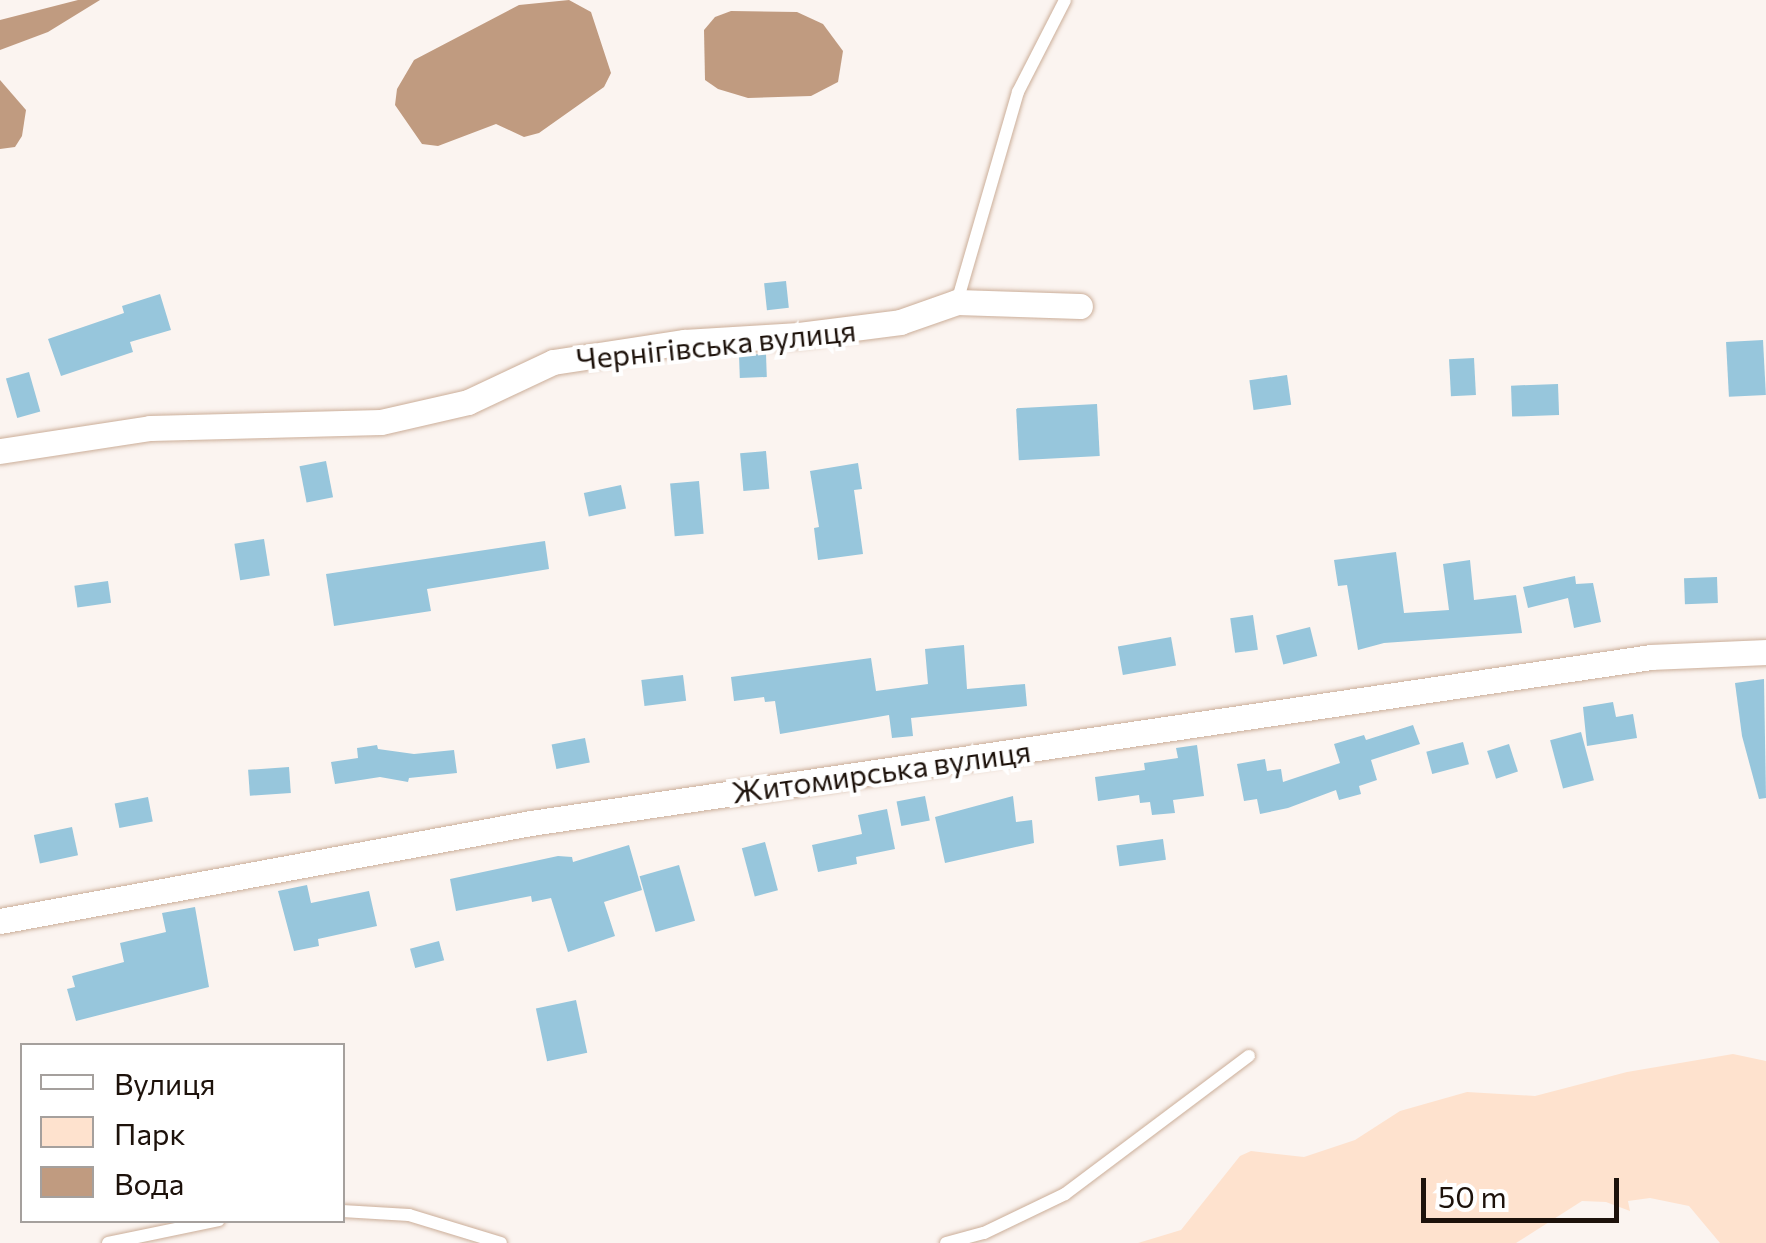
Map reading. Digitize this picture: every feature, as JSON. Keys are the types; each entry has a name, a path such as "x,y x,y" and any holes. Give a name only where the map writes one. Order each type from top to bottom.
{"street":[{"name":"Чернігівська вулиця","path":"0,451 150,428 381,422 468,402 554,362 684,342 799,335 900,322 957,302 1080,306"},
{"name":"Житомирська вулиця","path":"0,920 531,823 1651,657 1766,652"}],"lane":[{"path":"957,302 1018,92 1065,0"},
{"path":"946,1243 984,1233 1064,1194 1249,1056"},
{"path":"345,1212 409,1215 501,1243"},
{"path":"108,1243 205,1223"}],"green space":[{"path":"1733,1054 1766,1061 1766,1243 1720,1243 1689,1206 1650,1198 1628,1201 1630,1211 1606,1202 1582,1201 1516,1243 1138,1243 1181,1230 1240,1156 1251,1151 1304,1157 1355,1140 1400,1111 1467,1092 1535,1096 1627,1072"}],"water":[{"path":"78,0 100,0 48,32 0,50 0,20"},
{"path":"569,0 591,12 611,73 604,87 539,133 524,137 496,124 438,146 422,144 395,105 397,89 414,60 519,5"},
{"path":"731,11 797,12 823,24 843,51 838,82 811,96 748,98 718,89 705,80 704,30 715,17"},
{"path":"0,80 26,110 22,136 15,147 0,149"}],"building":[{"path":"786,281 789,308 767,310 764,283"},
{"path":"160,294 171,330 130,342 133,352 61,376 48,339 124,313 122,306"},
{"path":"1763,340 1766,395 1729,397 1726,342"},
{"path":"766,354 767,377 740,378 739,355"},
{"path":"1474,358 1476,395 1451,396 1449,359"},
{"path":"29,372 40,411 17,418 6,379"},
{"path":"1287,375 1291,405 1254,410 1249,380"},
{"path":"1558,384 1559,415 1512,417 1511,386"},
{"path":"1097,404 1100,456 1019,460 1016,408"},
{"path":"766,451 769,489 743,491 740,453"},
{"path":"326,461 333,497 307,502 299,466"},
{"path":"858,463 862,489 854,490 863,554 818,560 814,528 819,527 810,471"},
{"path":"699,481 704,534 675,536 670,484"},
{"path":"621,485 626,508 589,516 584,493"},
{"path":"264,539 270,576 240,580 234,544"},
{"path":"545,541 549,569 427,589 431,611 334,626 326,574"},
{"path":"1396,552 1404,613 1449,610 1443,564 1470,560 1474,600 1516,595 1522,633 1384,643 1358,650 1347,585 1338,586 1334,560"},
{"path":"1575,576 1576,584 1593,583 1601,622 1574,628 1568,598 1528,608 1523,587"},
{"path":"1717,577 1718,603 1685,604 1684,578"},
{"path":"108,581 111,603 77,608 74,586"},
{"path":"1253,615 1258,650 1235,653 1230,618"},
{"path":"1310,627 1317,656 1283,665 1276,635"},
{"path":"1171,637 1176,666 1123,675 1118,646"},
{"path":"964,645 967,689 1025,684 1027,706 911,718 913,736 892,738 889,715 780,734 775,701 765,702 764,697 734,701 731,677 871,658 876,691 928,684 925,649"},
{"path":"683,675 686,701 644,706 641,680"},
{"path":"1764,679 1766,798 1759,799 1742,736 1735,683"},
{"path":"1613,702 1616,717 1633,714 1637,738 1587,746 1583,707"},
{"path":"1413,725 1420,744 1371,760 1377,780 1359,786 1361,794 1339,800 1336,790 1260,814 1257,799 1244,801 1237,764 1265,759 1267,771 1281,769 1283,782 1340,763 1334,744 1364,735 1366,740"},
{"path":"1581,732 1594,780 1563,789 1550,740"},
{"path":"585,738 590,763 556,769 552,744"},
{"path":"1463,742 1469,764 1432,774 1426,752"},
{"path":"1509,744 1518,772 1496,779 1487,751"},
{"path":"377,745 378,749 414,754 454,750 457,773 409,778 408,782 380,777 335,784 331,762 358,758 357,748"},
{"path":"1197,745 1204,796 1173,800 1175,813 1152,815 1150,802 1140,803 1139,795 1098,801 1095,777 1145,770 1144,763 1178,758 1176,748"},
{"path":"289,767 291,793 250,796 248,770"},
{"path":"925,796 930,821 901,826 897,802"},
{"path":"1013,796 1016,822 1032,820 1034,843 945,863 935,817"},
{"path":"148,797 153,822 119,828 115,803"},
{"path":"887,809 895,849 856,857 857,864 818,872 812,845 862,834 858,815"},
{"path":"72,827 78,855 40,863 34,835"},
{"path":"1163,839 1166,860 1119,866 1116,846"},
{"path":"765,842 778,890 755,897 742,848"},
{"path":"629,845 642,890 604,902 615,936 568,952 551,898 532,902 531,896 456,911 450,879 558,856 572,857 573,862"},
{"path":"679,865 695,921 656,932 640,876"},
{"path":"307,885 311,903 369,891 377,926 318,939 319,946 294,951 278,891"},
{"path":"195,907 209,987 76,1021 67,989 75,987 72,976 124,962 120,943 166,932 162,913"},
{"path":"439,941 444,960 415,968 410,949"},
{"path":"576,1000 587,1053 547,1061 536,1009"}]}
